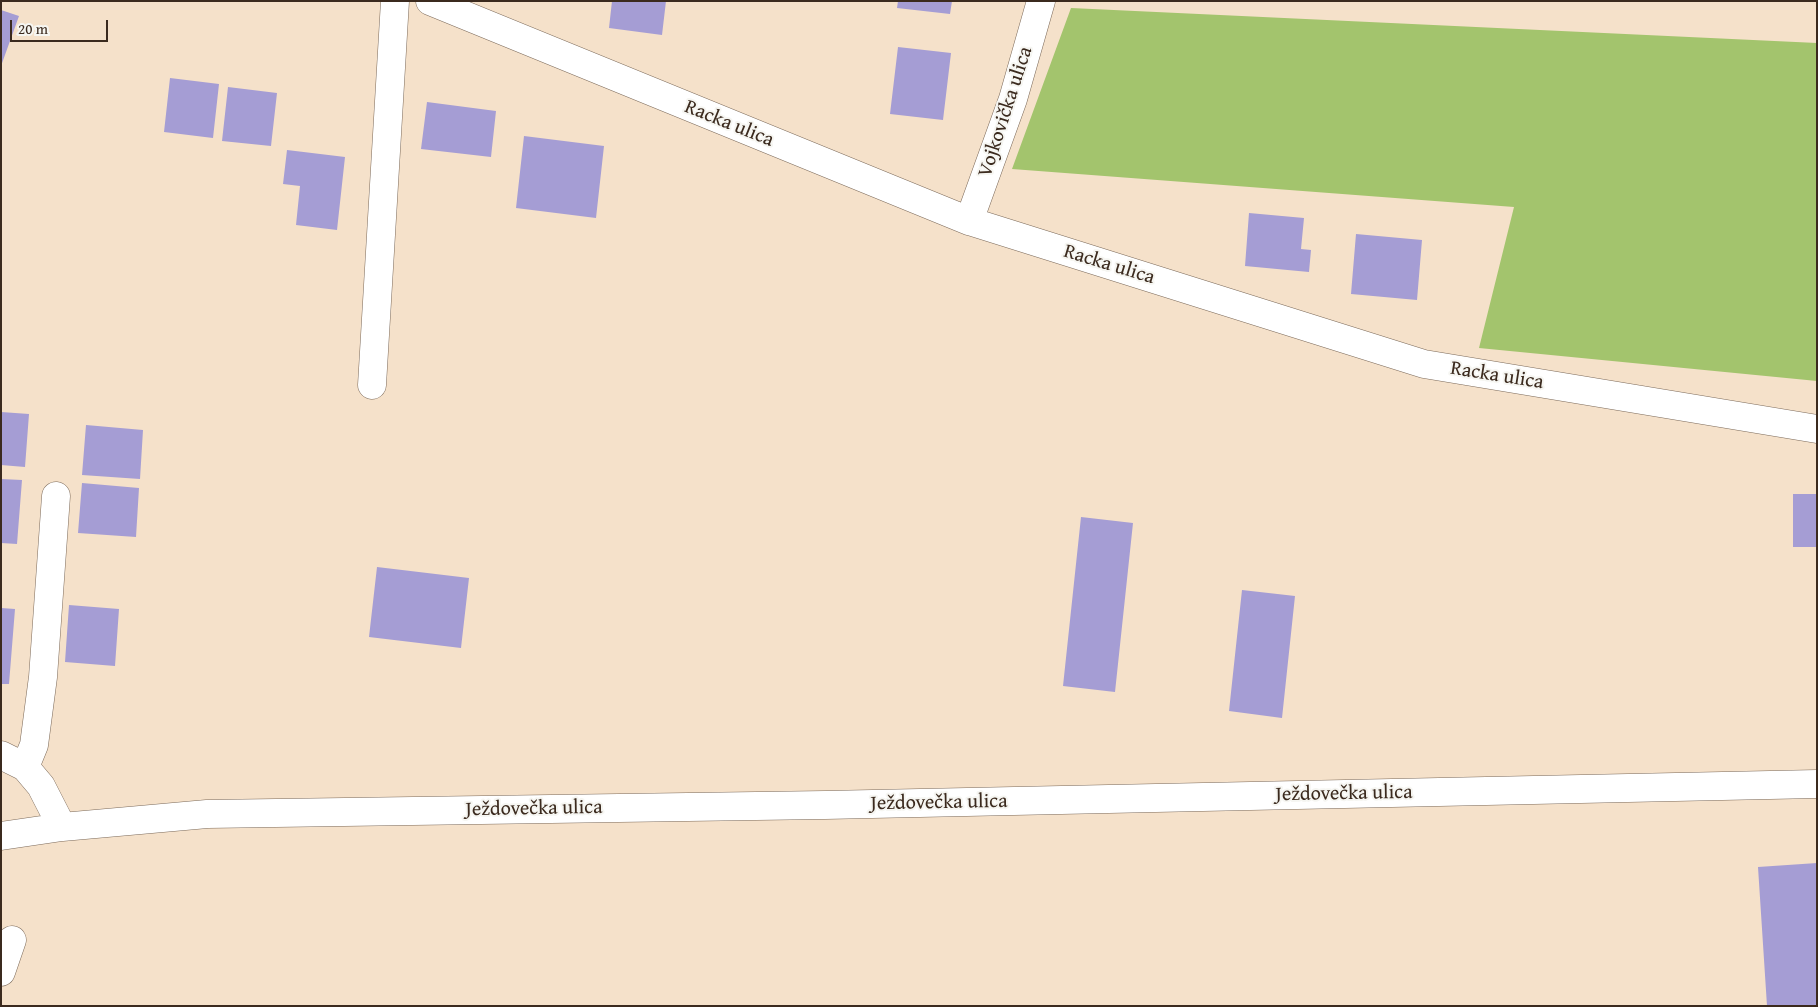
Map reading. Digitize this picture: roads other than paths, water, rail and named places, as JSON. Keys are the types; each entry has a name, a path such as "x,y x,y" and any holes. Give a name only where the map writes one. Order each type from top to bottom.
{"street":[{"path":"372,385 395,1"},
{"name":"Racka ulica","path":"430,1 969,221 1424,364 1817,429"},
{"name":"Vojkovička ulica","path":"969,221 1012,99 1042,1"},
{"path":"56,496 43,677 34,745 13,761 41,786 62,827"},
{"name":"Ježdovečka ulica","path":"1,836 62,827 207,814 825,805 1817,784"},
{"path":"1,972 12,940"}]}
